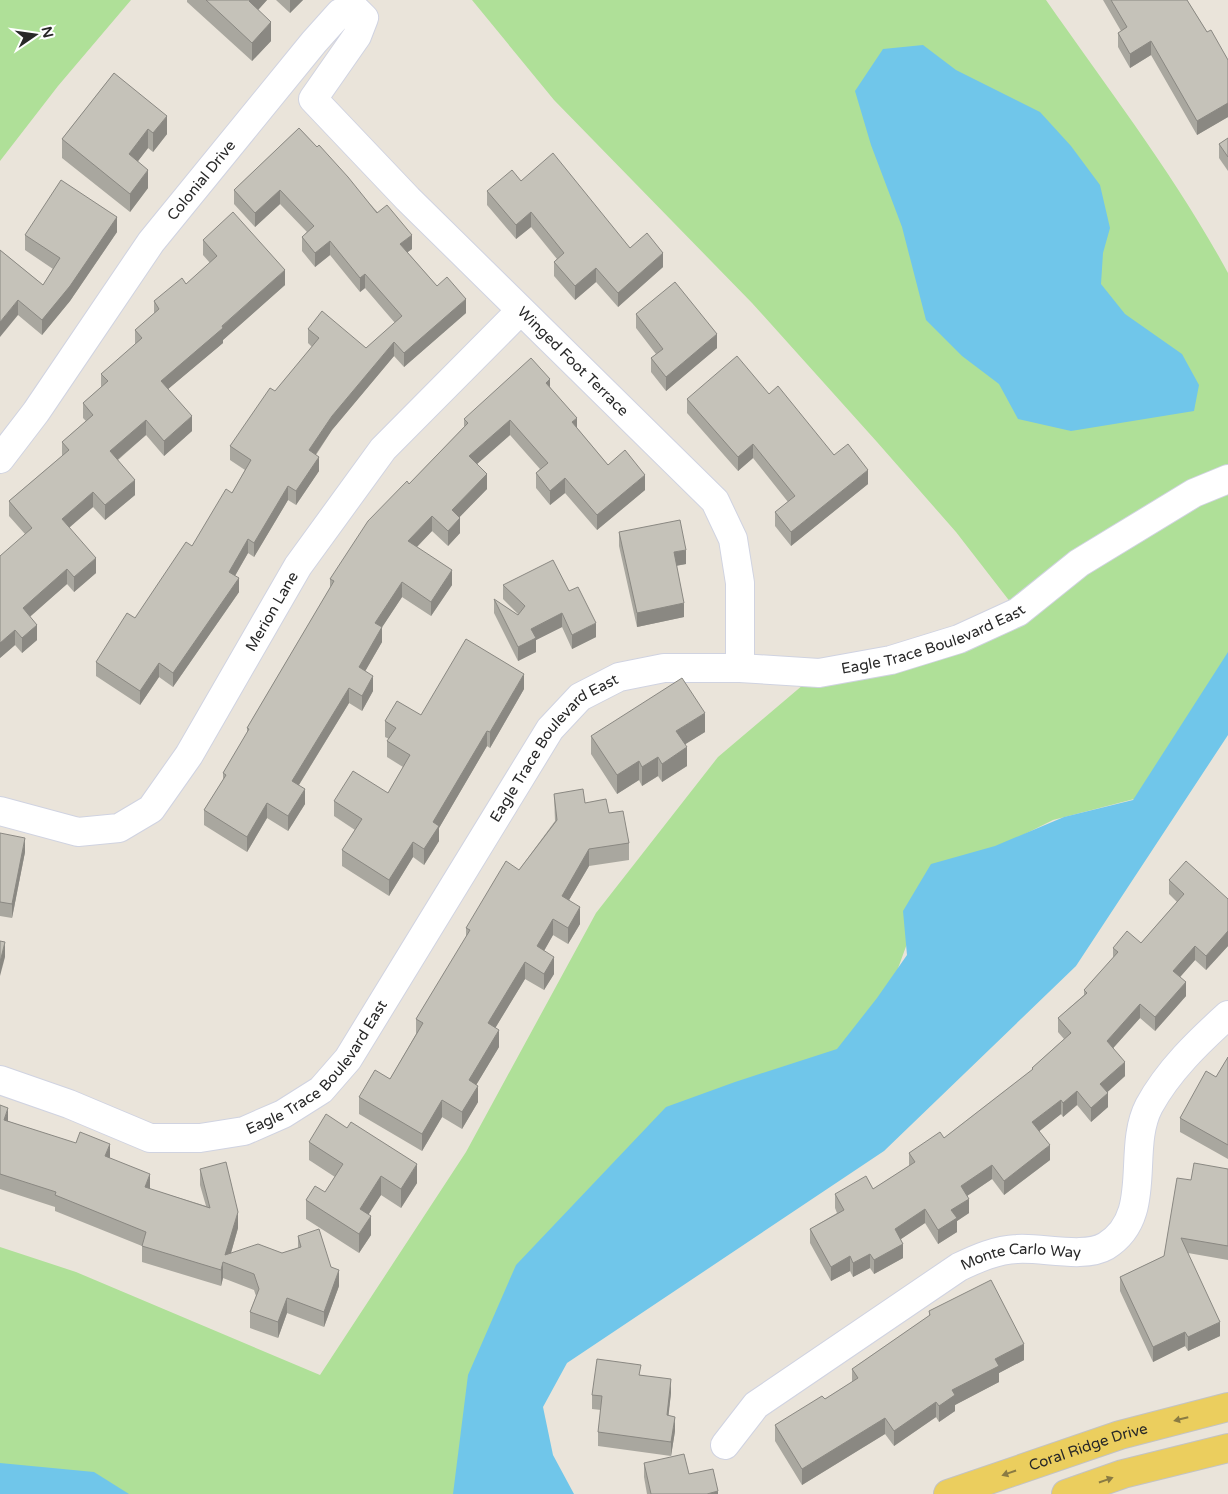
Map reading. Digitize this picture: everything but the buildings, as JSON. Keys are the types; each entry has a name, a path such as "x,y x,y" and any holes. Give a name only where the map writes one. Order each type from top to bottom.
{"main road":[{"name":"Coral Ridge Drive","path":"948,1494 1120,1435 1228,1407"},
{"path":"1066,1494 1123,1474 1228,1448"}],"street":[{"name":"Colonial Drive","path":"0,459 36,412 151,242 340,12 354,8 364,18 357,36 313,99"},
{"name":"Winged Foot Terrace","path":"313,99 408,200 715,501 733,539 740,583 740,668"},
{"name":"Merion Lane","path":"0,811 78,832 119,828 151,809 189,755 298,566 383,448 520,311"},
{"name":"Eagle Trace Boulevard East","path":"0,1080 69,1104 150,1138 200,1138 244,1130 283,1114 321,1090 348,1059 550,729 580,697 619,677 664,668 740,668 819,673 891,660 959,639 1018,612 1079,563 1194,493 1228,479"},
{"name":"Monte Carlo Way","path":"724,1445 756,1406 959,1267 987,1254 1015,1249 1046,1249 1078,1253 1106,1246 1128,1225 1137,1192 1140,1136 1148,1108 1170,1074 1201,1040 1228,1015"}],"green space":[{"path":"0,0 131,0 58,86 0,161"},
{"path":"472,0 1046,0 1164,168 1208,237 1228,273 1228,660 1138,798 1053,820 989,852 935,867 854,1089 478,1398 472,1494 21,1494 0,1479 0,1247 76,1272 320,1375 466,1152 596,913 718,757 810,679 1018,612 956,532 877,442 752,303 554,100"}],"water":[{"path":"923,45 956,70 1040,112 1071,146 1100,185 1110,228 1103,253 1101,284 1125,314 1182,354 1199,385 1194,411 1071,431 1018,419 999,384 962,356 926,320 902,227 871,145 855,91 883,49"},
{"path":"1228,652 1228,735 1076,966 884,1151 567,1363 543,1407 553,1455 574,1494 453,1494 468,1375 516,1265 666,1107 735,1082 837,1049 877,998 907,955 903,911 931,864 995,846 1064,817 1133,800"},
{"path":"0,1463 94,1472 129,1494 0,1494"}]}
